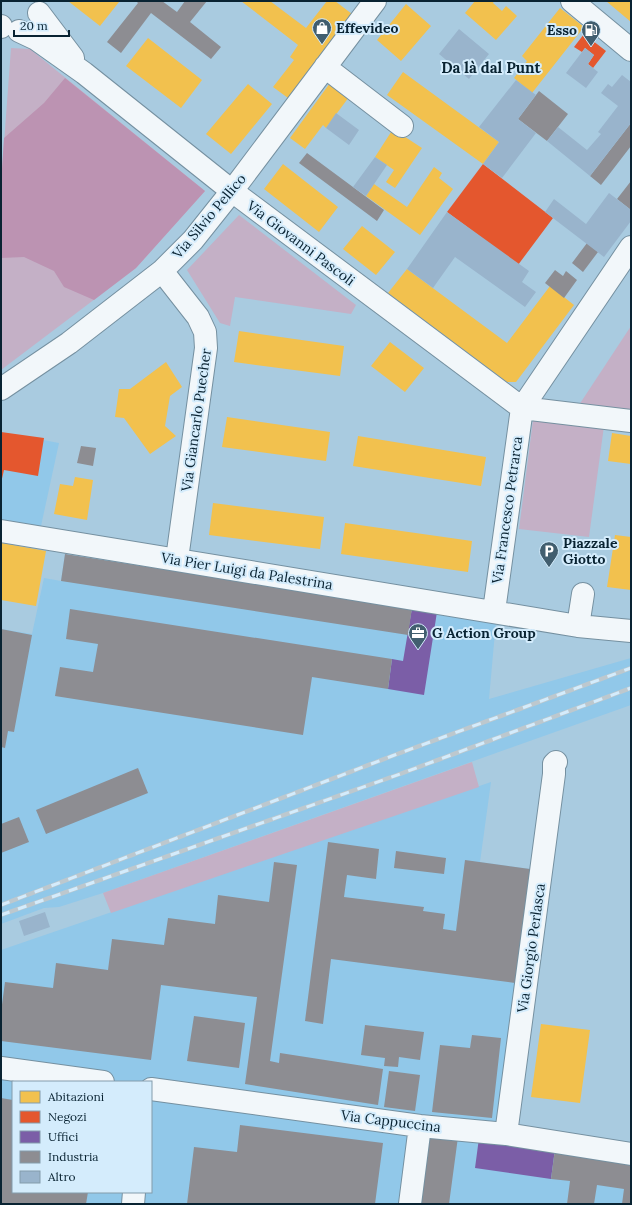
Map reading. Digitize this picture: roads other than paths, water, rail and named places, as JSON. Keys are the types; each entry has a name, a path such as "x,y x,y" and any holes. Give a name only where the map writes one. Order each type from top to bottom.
{"street":[{"name":"Via Silvio Pellico","path":"1,389 69,343 162,271 193,240 232,191 375,1"},
{"path":"572,1 631,50"},
{"path":"6,28 33,24 38,7"},
{"name":"Via Giovanni Pascoli","path":"38,7 84,73"},
{"name":"Via Giovanni Pascoli","path":"6,28 36,39 84,73 232,191 522,408"},
{"path":"325,67 402,126"},
{"name":"Via Francesco Petrarca","path":"494,611 522,408 631,247"},
{"name":"Via Giancarlo Puecher","path":"162,271 198,317 205,332 206,348 177,559"},
{"path":"522,408 631,421"},
{"name":"Via Pier Luigi da Palestrina","path":"1,532 494,611"},
{"path":"578,626 583,594"},
{"path":"494,611 578,626 631,631"},
{"name":"Via Giorgio Perlasca","path":"506,1134 554,774 554,764 556,762"},
{"path":"1,1068 96,1081"},
{"name":"Via Cappuccina","path":"152,1089 420,1126 506,1134 631,1154"},
{"path":"410,1204 420,1126"},
{"path":"133,1204 134,1193"}],"railway":[{"path":"1,905 392,756 631,668"},
{"path":"1,915 400,774 631,688"}],"place":[{"name":"Effevideo","path":"322,45"},
{"name":"Esso","path":"591,47"},
{"name":"Piazzale Giotto","path":"549,568"},
{"name":"G Action Group","path":"418,650"}],"district":[{"name":"Da là dal Punt","path":"491,68"}]}
